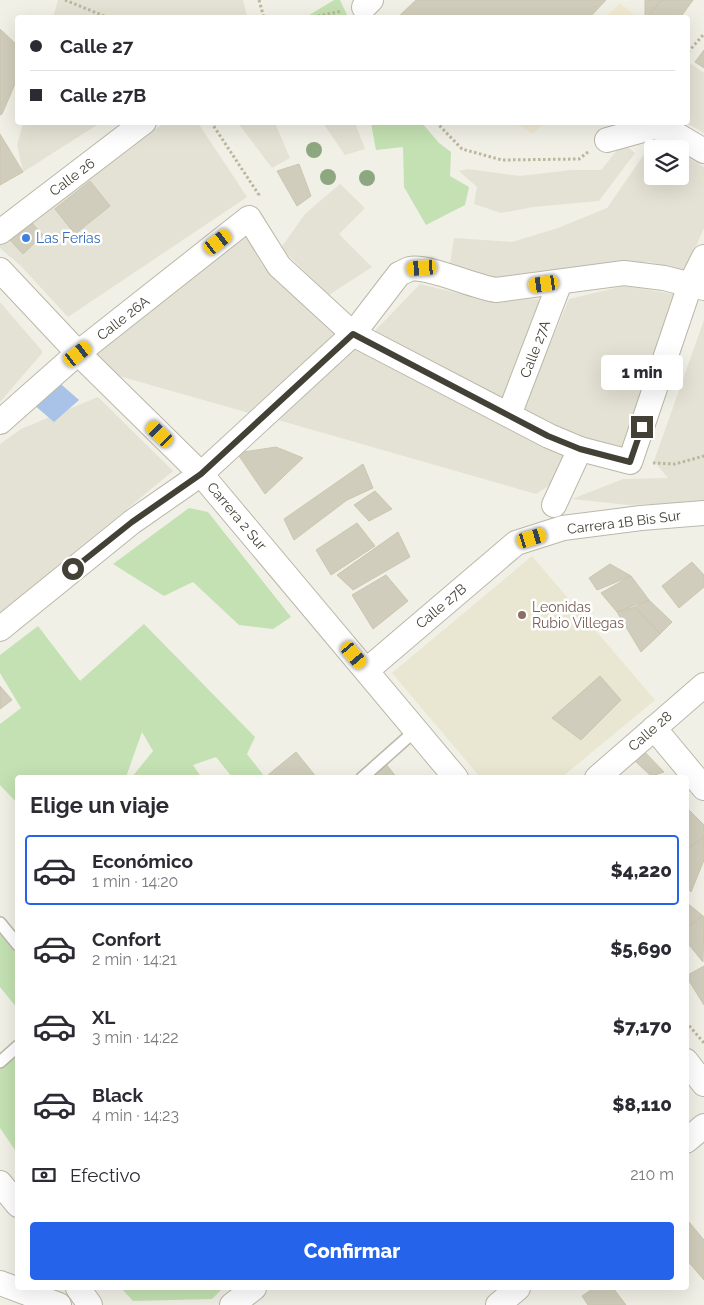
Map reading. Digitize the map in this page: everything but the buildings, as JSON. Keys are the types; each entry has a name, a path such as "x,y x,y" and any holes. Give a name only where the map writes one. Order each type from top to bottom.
{"street":[{"name":"Calle 26","path":"0,232 140,125"},
{"path":"607,140 654,127 672,132 704,151"},
{"path":"249,218 279,266 353,334 548,436 580,449 630,462 697,286 704,257"},
{"name":"Calle 26A","path":"0,422 78,354 249,218"},
{"path":"0,629 132,522 201,474 353,334 399,274 410,269 422,268 484,289 496,290 624,273 664,278 697,286"},
{"name":"Carrera 2 Sur","path":"0,270 78,354 201,474 454,775"},
{"name":"Calle 27A","path":"509,415 560,282"},
{"path":"554,505 580,449"},
{"name":"Carrera 1B Bis Sur","path":"516,543 563,528 704,512"},
{"name":"Calle 27B","path":"367,670 516,543"},
{"name":"Calle 28","path":"600,775 704,685"},
{"path":"654,728 704,788"},
{"path":"689,1065 704,1084"},
{"path":"689,1138 704,1126"},
{"path":"0,1183 15,1201"},
{"path":"0,1283 15,1289"},
{"path":"19,1290 59,1305"},
{"path":"79,1290 90,1305"},
{"path":"232,1305 251,1290"},
{"path":"498,1305 516,1290"}],"lane":[{"path":"365,775 416,730"},
{"path":"0,923 15,941"},
{"path":"0,1062 15,1049"}],"path":[{"path":"65,0 102,15"},
{"path":"259,0 263,15"},
{"path":"321,15 368,4"},
{"path":"690,50 704,34"},
{"path":"213,125 259,195 249,218"},
{"path":"439,125 462,149 502,160 578,159 607,140"},
{"path":"630,462 675,464 704,456"},
{"path":"689,1026 704,1043"}],"shaded area":[{"path":"58,0 243,0 247,15 54,15"},
{"path":"620,3 635,15 607,15"},
{"path":"690,63 704,73 704,133 690,125"},
{"path":"22,125 97,125 23,172 17,145"},
{"path":"161,125 199,125 247,197 68,317 20,265 0,248 0,245"},
{"path":"240,125 276,125 290,158 272,168"},
{"path":"324,125 356,125 365,149 345,155"},
{"path":"518,125 541,125 533,134"},
{"path":"623,143 635,153 599,201 533,207 501,213 474,204 477,187 459,171 468,169 520,176 571,170 601,170"},
{"path":"644,154 644,185 689,185 689,158 704,167 704,228 685,271 650,262 614,265 502,282 450,264 454,238 512,242 558,228 607,208"},
{"path":"340,184 365,208 339,234 372,267 329,295 281,248 305,214"},
{"path":"243,226 262,265 338,338 249,413 112,374 93,356"},
{"path":"420,284 487,300 547,299 504,398 371,335"},
{"path":"624,286 680,295 622,453 522,412 569,299"},
{"path":"0,302 43,352 0,402"},
{"path":"704,320 704,502 629,505 572,499 623,479 668,478 654,461"},
{"path":"355,345 589,460 536,494 271,418"},
{"path":"98,397 173,471 0,613 0,444 21,429"},
{"name":"Leonidas Rubio Villegas","path":"532,556 655,700 564,775 478,775 392,673"}],"green space":[{"path":"334,0 340,0 347,15 309,15"},
{"path":"371,125 424,125 439,143 451,152 450,176 469,187 465,205 426,225 404,187 403,147 376,150"},
{"path":"189,508 208,512 291,617 273,629 239,625 193,582 164,596 113,564"},
{"path":"144,624 255,737 247,754 263,775 230,775 216,757 193,765 200,775 134,775 153,751 142,732 127,775 15,775 15,801 0,785 0,724 21,708 0,673 0,655 38,626 80,681"},
{"path":"0,933 15,952 15,1006 0,987"},
{"path":"15,1048 15,1150 0,1128 0,1060"},
{"path":"123,1290 221,1290 212,1299 133,1301"}],"water":[{"path":"55,379 79,400 54,422 33,404"}],"place":[{"name":"Las Ferias","path":"26,238"},
{"name":"Leonidas Rubio Villegas","path":"522,615"}],"route":[{"path":"73,569 132,522 201,474 353,334 548,436 580,449 630,462 642,427"}]}
